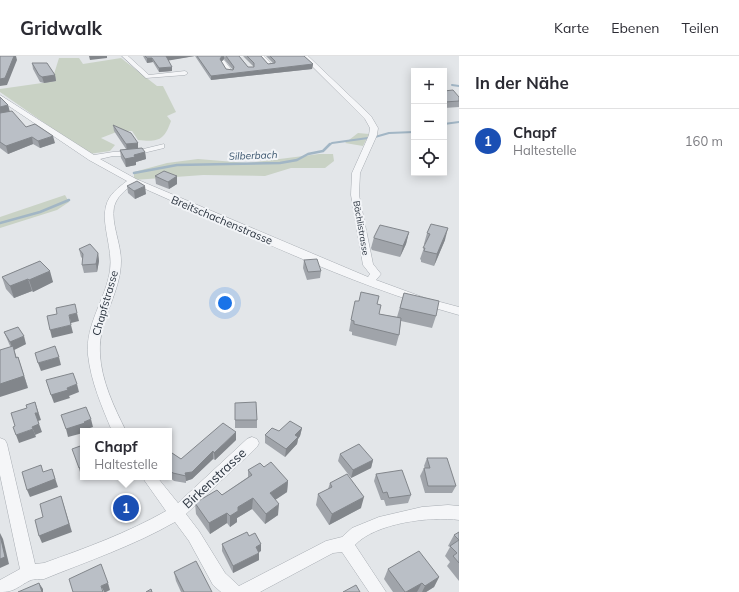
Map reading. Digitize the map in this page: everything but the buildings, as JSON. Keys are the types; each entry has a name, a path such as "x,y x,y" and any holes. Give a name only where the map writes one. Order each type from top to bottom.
{"street":[{"path":"124,56 147,76 152,78 185,73"},
{"path":"262,56 271,66"},
{"name":"Bächlistrasse","path":"305,56 368,118 374,128 373,135 356,173 355,195 368,265 376,274 369,282"},
{"path":"224,62 230,72"},
{"name":"Breitschachenstrasse","path":"0,97 92,158 133,181 214,218 369,282 422,302 459,311"},
{"path":"15,115 23,112"},
{"path":"92,158 113,154 131,154 161,146"},
{"name":"Chapfstrasse","path":"118,428 104,396 95,356 94,344 96,328 114,275 116,260 109,204 114,194 133,181"},
{"name":"Birkenstrasse","path":"29,572 44,570 116,544 147,530 177,513 252,443"},
{"path":"0,444 29,572 15,582 0,588"},
{"path":"151,480 200,544 219,579 232,592"},
{"path":"244,592 331,546 346,544 355,534 402,517 446,512 459,513"},
{"path":"346,544 378,592"}],"shaded area":[{"path":"59,58 79,58 83,64 121,58 157,86 163,86 176,112 167,116 171,121 166,133 159,139 145,141 138,140 132,131 119,131 101,138 115,145 110,151 89,154 0,92 0,89 56,81 54,74"},
{"path":"358,133 369,134 363,146 345,143"},
{"path":"319,154 333,154 334,161 325,168 291,168 265,176 203,175 134,180 134,172 167,163 198,159 247,163"},
{"path":"65,195 69,202 57,210 0,228 0,217"}],"waterway":[{"name":"Silberbach","path":"452,85 459,86"},
{"name":"Silberbach","path":"447,124 459,122"},
{"name":"Silberbach","path":"375,137 389,133 411,132"},
{"name":"Silberbach","path":"329,145 332,143 368,138"},
{"name":"Silberbach","path":"134,173 177,165 280,163 297,160 308,154 323,151 329,145"},
{"name":"Silberbach","path":"0,223 40,212 69,200"}],"place":[{"name":"Chapf","path":"126,508"}]}
